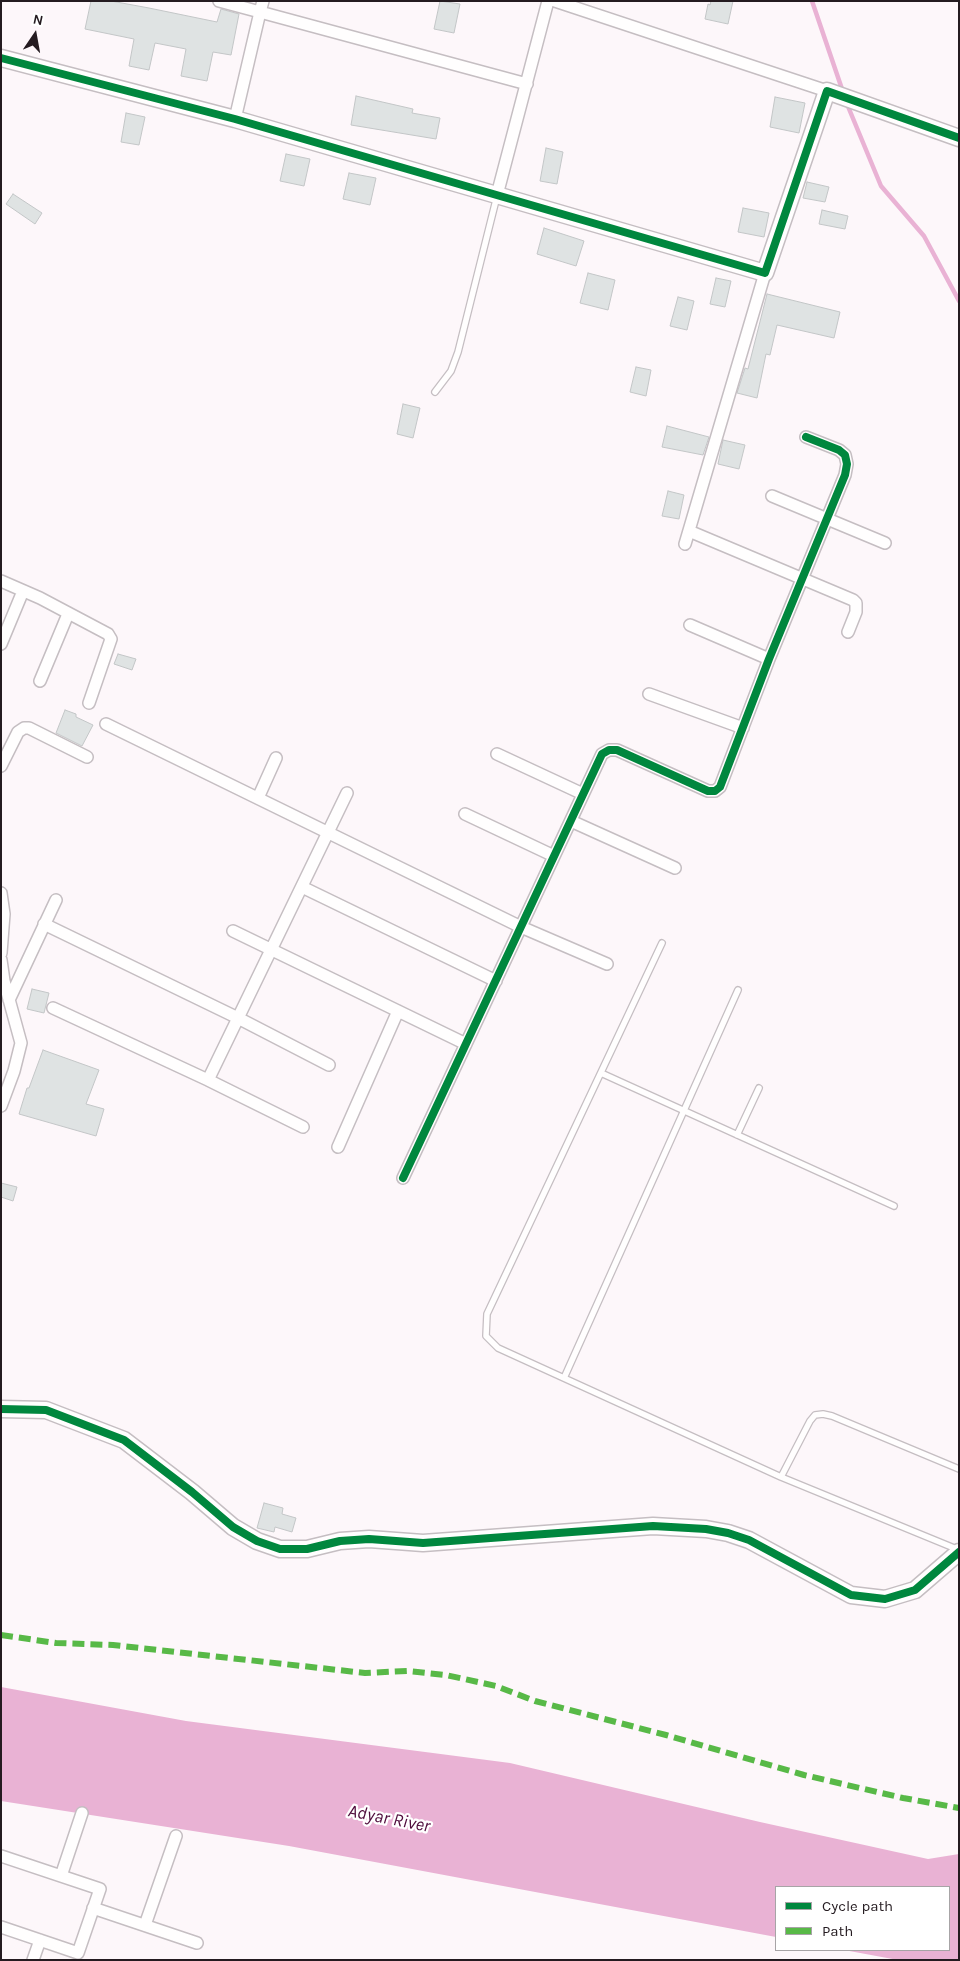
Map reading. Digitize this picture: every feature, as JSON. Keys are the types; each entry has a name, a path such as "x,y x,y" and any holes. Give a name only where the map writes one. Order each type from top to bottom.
{"street":[{"path":"219,1 261,7 526,84"},
{"path":"497,195 548,1"},
{"path":"555,1 827,91 959,138"},
{"path":"234,120 261,7"},
{"path":"1,58 234,120 765,273"},
{"path":"686,544 765,273 827,91"},
{"path":"403,1178 602,754 609,750 617,750 700,788 715,791 720,787 769,659 845,475 847,464 845,455 839,450 806,437"},
{"path":"772,496 885,543"},
{"path":"689,531 852,600 856,604 856,612 848,632"},
{"path":"1,581 108,634 111,639 89,703"},
{"path":"1,644 23,591"},
{"path":"40,681 68,614"},
{"path":"690,625 769,659"},
{"path":"649,694 743,728"},
{"path":"106,724 521,927 607,964"},
{"path":"1,766 18,732 24,728 29,728 86,756"},
{"path":"497,754 583,794"},
{"path":"258,798 276,758"},
{"path":"208,1080 347,792"},
{"path":"465,814 554,856"},
{"path":"571,821 675,868"},
{"path":"302,888 496,981"},
{"path":"1,893 4,914 1,953"},
{"path":"9,1000 56,900"},
{"path":"44,924 238,1018 329,1065"},
{"path":"234,931 466,1044"},
{"path":"1,960 9,1000 21,1043 14,1071 1,1106"},
{"path":"53,1008 208,1080 303,1127"},
{"path":"338,1147 398,1011"},
{"path":"1,1409 46,1410 124,1440 192,1492 233,1527 257,1541 280,1549 307,1549 340,1540 422,1543 653,1526 706,1529 728,1533 749,1540 851,1595 885,1599 915,1590 959,1551"},
{"path":"61,1876 82,1813"},
{"path":"144,1925 176,1836"},
{"path":"1,1856 100,1889 78,1953 1,1927"},
{"path":"93,1908 197,1943"},
{"path":"33,1960 40,1940"}],"lane":[{"path":"435,392 451,371 458,352 497,195"},
{"path":"662,943 487,1314 485,1324 486,1336 498,1348 781,1477 959,1551"},
{"path":"564,1378 738,990"},
{"path":"601,1073 894,1206"},
{"path":"737,1136 759,1088"},
{"path":"781,1477 810,1421 815,1415 822,1414 832,1416 959,1469"}],"water":[{"name":"Adyar River","path":"1,1687 186,1721 510,1763 760,1822 928,1859 959,1854 959,1960 898,1960 849,1951 950,1951 950,1886 775,1886 775,1937 289,1846 1,1801"}],"building":[{"path":"91,1 111,1 217,22 221,9 239,14 231,55 213,52 207,81 181,76 186,49 155,43 149,70 129,66 134,39 85,29"},
{"path":"440,1 460,4 454,33 434,29"},
{"path":"711,1 733,1 728,24 705,19 708,4 710,5"},
{"path":"356,96 413,109 412,113 440,118 436,139 351,125"},
{"path":"775,97 805,103 799,133 770,127"},
{"path":"126,113 145,117 139,145 121,142"},
{"path":"546,148 563,152 557,184 540,181"},
{"path":"286,154 310,159 304,186 280,181"},
{"path":"349,173 376,178 370,205 343,199"},
{"path":"807,182 829,187 825,202 803,198"},
{"path":"13,194 42,213 35,224 6,204"},
{"path":"743,208 769,213 764,237 738,232"},
{"path":"822,210 848,216 845,229 819,224"},
{"path":"544,228 584,241 576,266 537,254"},
{"path":"588,273 615,280 608,310 580,303"},
{"path":"716,278 731,281 725,307 710,304"},
{"path":"767,294 840,312 834,338 777,325 770,355 766,354 757,398 737,393 745,368 748,369"},
{"path":"678,297 694,301 687,330 670,326"},
{"path":"636,367 651,370 646,396 630,392"},
{"path":"403,404 420,408 413,438 397,434"},
{"path":"667,426 709,437 703,455 662,447"},
{"path":"723,440 745,445 739,469 718,464"},
{"path":"668,491 684,495 679,519 662,516"},
{"path":"118,654 136,659 132,670 114,664"},
{"path":"65,710 76,714 76,717 93,725 82,746 56,733"},
{"path":"32,989 49,993 44,1013 27,1009"},
{"path":"43,1050 99,1070 86,1104 104,1109 96,1136 19,1114 27,1088 29,1088"},
{"path":"1,1183 17,1187 13,1201 1,1197"},
{"path":"264,1503 283,1508 282,1514 296,1518 292,1532 275,1527 274,1532 257,1528"}],"waterway":[{"path":"812,1 843,92"},
{"path":"847,104 881,186 924,236 959,301"}],"marked path":[{"path":"1,1635 56,1643 113,1645 365,1673 407,1671 446,1675 496,1686 535,1701 666,1735 804,1775 903,1798 959,1808"}],"cycle path":[{"path":"1,58 235,119 765,273 827,91 959,138"},
{"path":"403,1178 602,754 609,750 617,750 708,791 715,791 720,787 769,659 845,475 847,464 845,455 839,450 806,437"},
{"path":"1,1409 46,1410 124,1440 192,1492 233,1527 257,1541 280,1549 307,1549 340,1541 369,1539 423,1543 653,1526 706,1529 728,1533 749,1540 851,1595 885,1599 915,1590 959,1552"}]}
